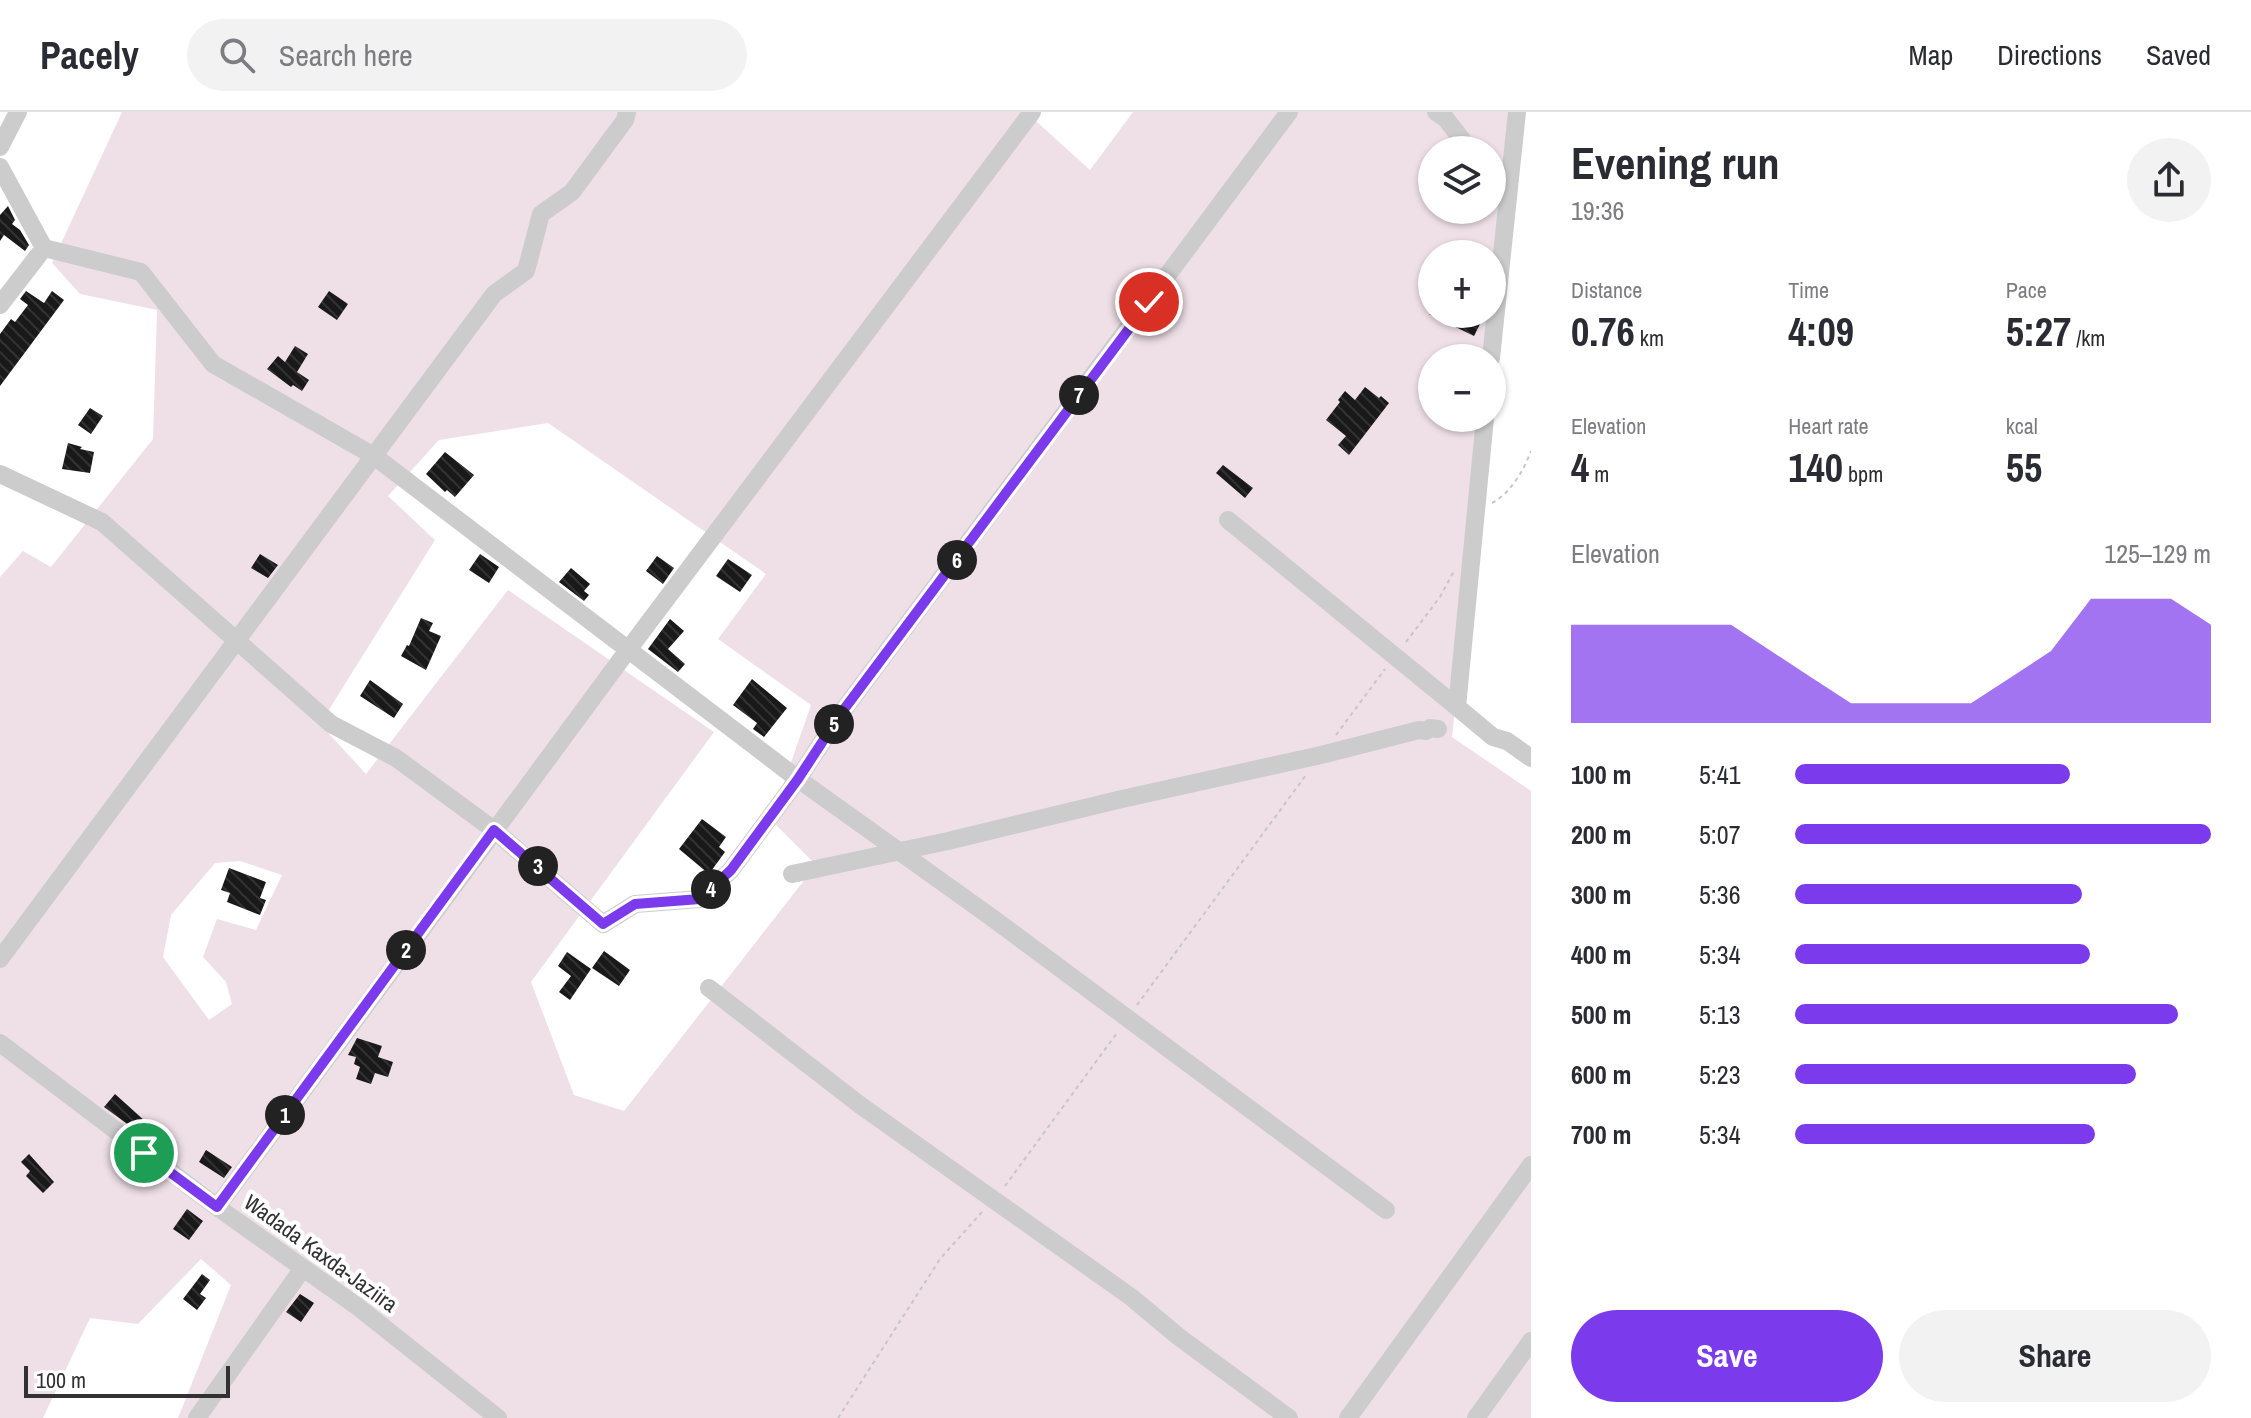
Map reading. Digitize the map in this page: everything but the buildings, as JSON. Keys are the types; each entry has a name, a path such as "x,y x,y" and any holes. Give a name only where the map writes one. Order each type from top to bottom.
{"street":[{"path":"0,147 18,112"},
{"path":"0,959 494,294 526,271 541,214 572,192 625,120 627,112"},
{"path":"217,1207 494,830 1032,112"},
{"path":"0,474 102,522 331,724 396,758 494,830 609,928 635,904 700,899 731,870 798,779 842,712 1289,112"},
{"path":"1436,112 1459,136"},
{"path":"1492,344 1517,112"},
{"path":"0,167 44,248 141,272 213,364 374,456 798,779 1386,1210"},
{"path":"1506,177 1510,180"},
{"path":"0,305 44,248"},
{"path":"1457,707 1484,432"},
{"path":"1228,520 1493,737 1507,741 1531,758"},
{"path":"792,874 1321,755 1419,730 1438,729"},
{"path":"709,988 860,1105 1131,1297 1179,1337 1289,1418"},
{"name":"Wadada Kaxda-Jaziira","path":"0,1043 217,1207 358,1307 498,1418"},
{"path":"1348,1418 1531,1165"},
{"path":"197,1418 303,1268"},
{"path":"1476,1418 1531,1341"}],"path":[{"path":"1488,505 1501,499 1526,465 1531,451"},
{"path":"838,1418 940,1259 994,1200 1440,597 1459,561"}],"shaded area":[{"path":"122,112 1026,112 1090,170 1133,112 1517,112 1506,220 1506,136 1418,136 1418,224 1506,224 1504,240 1418,240 1418,328 1495,328 1493,344 1418,344 1418,432 1485,432 1452,737 1531,791 1531,1418 178,1418 231,1285 201,1259 138,1324 90,1318 43,1418 0,1418 0,577 23,551 51,567 153,439 157,310 80,294 52,263","holes":["548,423 766,574 718,639 811,705 771,820 816,865 624,1111 574,1095 531,982 714,732 508,590 366,774 320,724 435,540 388,496 439,440","240,861 282,875 256,930 217,919 203,957 226,982 232,1004 209,1020 163,957 171,915 215,863"]}],"route":[{"path":"144,1153 217,1207 494,830 603,924 635,904 700,899 731,870 798,779 842,712 1149,302"}]}
